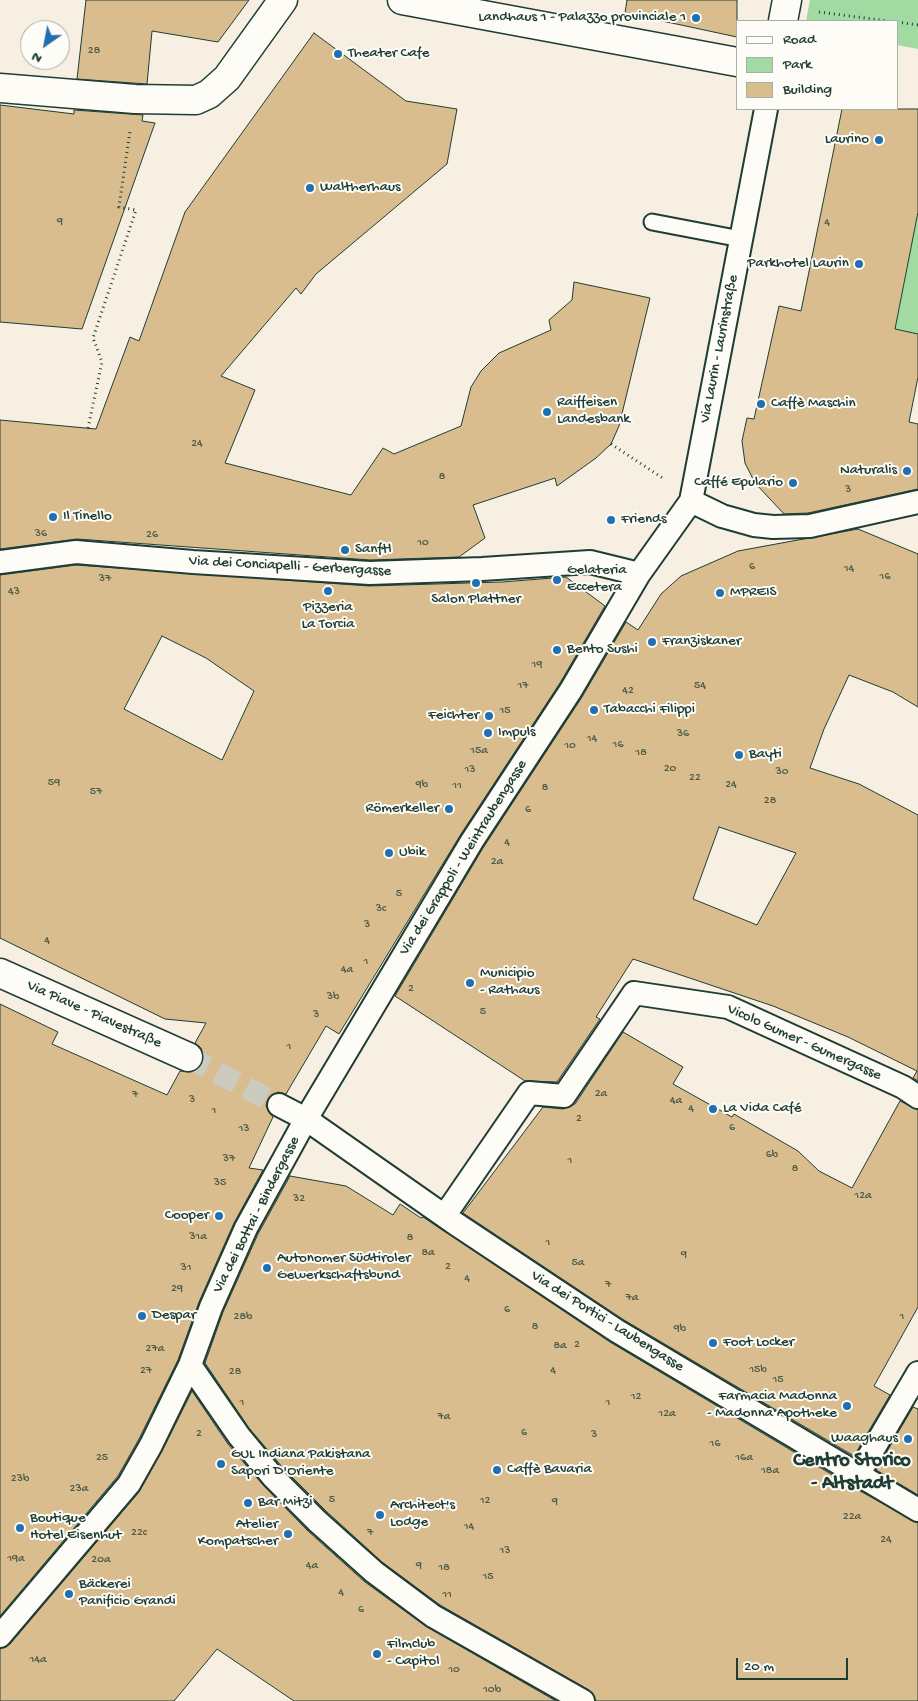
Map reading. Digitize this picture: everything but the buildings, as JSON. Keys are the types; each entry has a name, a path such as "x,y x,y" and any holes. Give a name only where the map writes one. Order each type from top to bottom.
{"street":[{"path":"0,88 135,99 196,100 209,94 227,78 283,0"},
{"path":"402,0 736,62"},
{"name":"Via Laurin - Laurinstraße","path":"692,501 766,110"},
{"path":"692,501 722,516 754,525 774,527 810,526 918,502"},
{"name":"Via dei Grappoli - Weintraubengasse","path":"306,1119 382,987 472,841 570,690 639,574 692,501"},
{"name":"Via dei Conciapelli - Gerbergasse","path":"0,562 76,552 193,562 370,573 482,569 590,562 639,574"},
{"name":"Via Piave - Piavestraße","path":"0,973 188,1057"},
{"name":"Vicolo Gumer - Gumergasse","path":"445,1214 529,1093 564,1096 634,993 728,1007 903,1087 918,1097"},
{"name":"Via dei Portici - Laubengasse","path":"280,1105 306,1119 617,1330 918,1510"},
{"name":"Via dei Bottai - Bindergasse","path":"0,1636 129,1484 151,1445 190,1365 227,1269 246,1228 306,1119"},
{"path":"190,1365 239,1436 273,1477 317,1521 374,1572 433,1616 583,1701"},
{"path":"858,1475 918,1373"}],"lane":[{"path":"652,222 741,239"}],"path":[{"path":"786,9 880,20"},
{"path":"898,22 918,25"},
{"path":"88,428 102,362 93,338 136,210 119,207 135,99"},
{"path":"611,444 652,469 692,501"}],"green space":[{"path":"810,0 918,0 918,49 898,45 898,20 806,20"},
{"path":"918,212 918,334 895,329"}],"tunnel":[{"path":"188,1057 279,1105"}],"place":[{"name":"Landhaus 1 - Palazzo provinciale 1","path":"696,18"},
{"name":"Theater Cafe","path":"338,54"},
{"name":"Laurino","path":"879,140"},
{"name":"Waltherhaus","path":"310,188"},
{"name":"Parkhotel Laurin","path":"859,264"},
{"name":"Caffè Maschin","path":"761,404"},
{"name":"Raiffeisen Landesbank","path":"547,412"},
{"name":"Naturalis","path":"907,471"},
{"name":"Caffé Epulario","path":"793,483"},
{"name":"Il Tinello","path":"53,517"},
{"name":"Friends","path":"611,520"},
{"name":"Sanftl","path":"345,550"},
{"name":"Gelateria Eccetera","path":"557,580"},
{"name":"Salon Plattner","path":"476,583"},
{"name":"Pizzeria La Torcia","path":"328,591"},
{"name":"MPREIS","path":"720,593"},
{"name":"Franziskaner","path":"652,642"},
{"name":"Bento Sushi","path":"557,650"},
{"name":"Tabacchi Filippi","path":"594,710"},
{"name":"Feichter","path":"489,716"},
{"name":"Impuls","path":"488,733"},
{"name":"Bayti","path":"739,755"},
{"name":"Römerkeller","path":"449,809"},
{"name":"Ubik","path":"389,853"},
{"name":"Municipio - Rathaus","path":"470,983"},
{"name":"La Vida Café","path":"713,1109"},
{"name":"Cooper","path":"219,1216"},
{"name":"Autonomer Südtiroler Gewerkschaftsbund","path":"267,1268"},
{"name":"Despar","path":"142,1316"},
{"name":"Foot Locker","path":"713,1343"},
{"name":"Farmacia Madonna - Madonna Apotheke","path":"847,1406"},
{"name":"Waaghaus","path":"908,1439"},
{"name":"GUL Indiana Pakistana Sapori D'Oriente","path":"221,1464"},
{"name":"Caffè Bavaria","path":"497,1470"},
{"name":"Bar Mitzi","path":"248,1503"},
{"name":"Architect's Lodge","path":"380,1515"},
{"name":"Boutique Hotel Eisenhut","path":"20,1528"},
{"name":"Atelier Kompatscher","path":"288,1534"},
{"name":"Bäckerei Panificio Grandi","path":"69,1594"},
{"name":"Filmclub - Capitol","path":"377,1654"}],"district":[{"name":"Centro Storico - Altstadt","path":"852,1474"}]}
